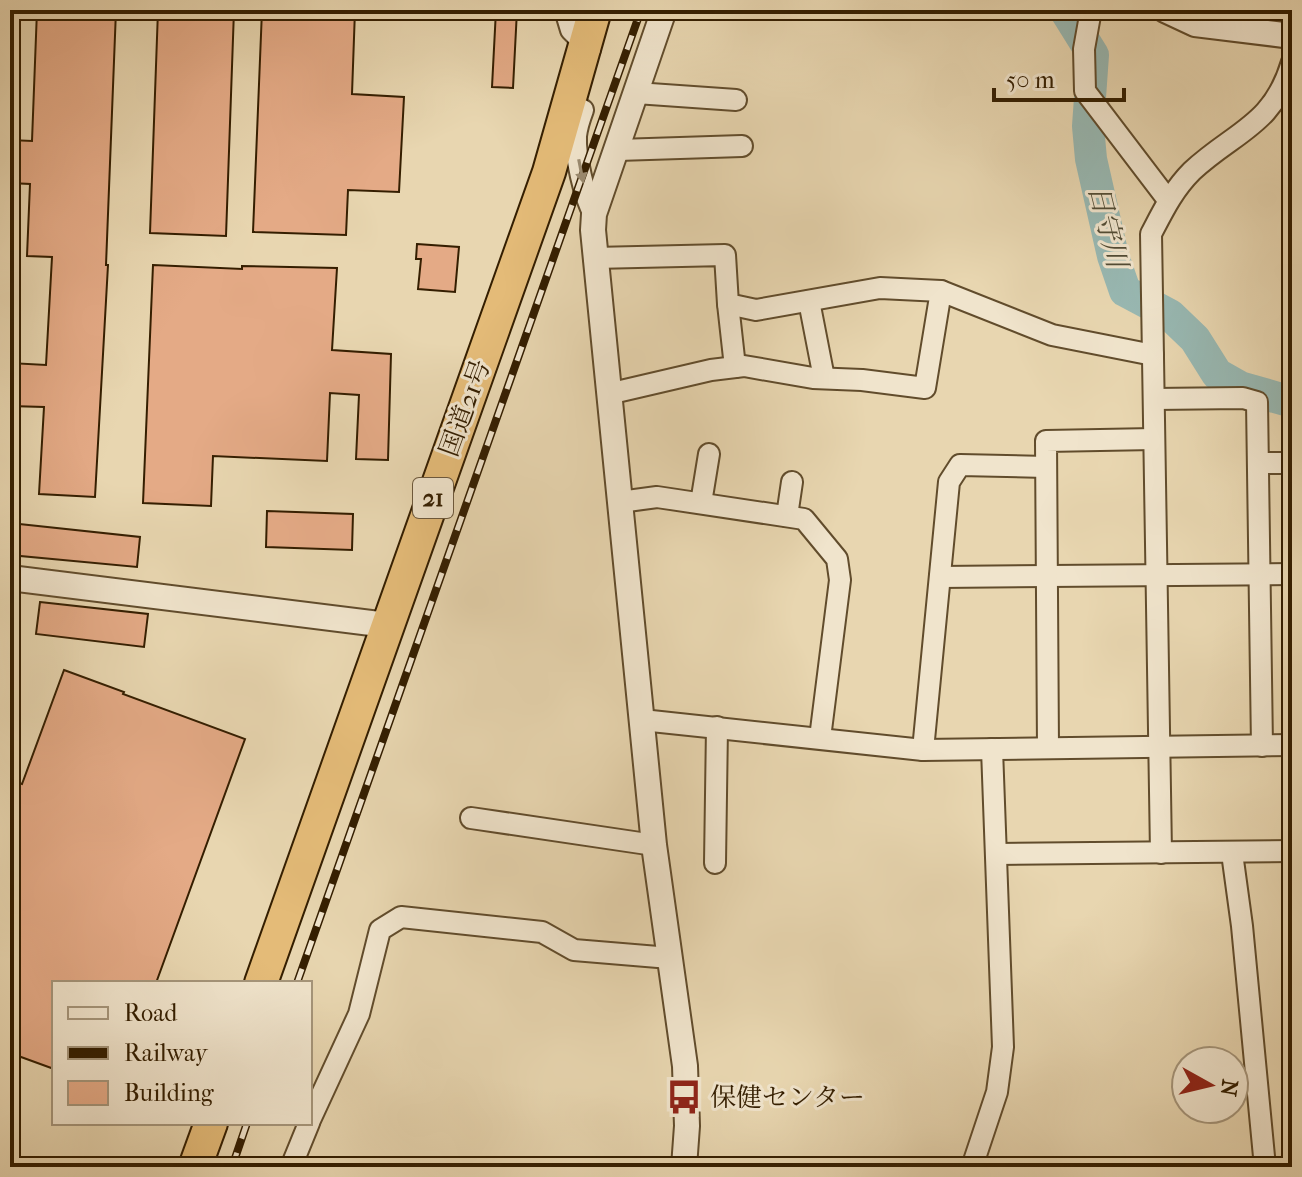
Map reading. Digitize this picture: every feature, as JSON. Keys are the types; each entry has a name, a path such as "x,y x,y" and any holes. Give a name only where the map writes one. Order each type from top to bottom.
{"highway":[{"name":"国道21号","path":"262,981 549,172 595,10"},
{"path":"195,1167 210,1125"}],"street":[{"path":"565,10 571,30 593,51 596,59 576,132 586,196 594,214"},
{"path":"664,10 594,214 594,258 654,845 685,1066 687,1126 684,1167"},
{"path":"1091,10 1084,49 1085,91 1168,200"},
{"path":"1165,10 1195,24 1292,36"},
{"path":"1161,853 1151,234 1168,200 1193,171 1249,130 1273,105 1292,62"},
{"path":"636,93 736,100"},
{"path":"618,150 742,146"},
{"path":"594,258 725,255 735,367"},
{"path":"728,304 756,310 880,288 941,291 1052,335 1153,355"},
{"path":"608,394 744,366 925,388 941,291"},
{"path":"809,301 824,378"},
{"path":"1154,399 1243,398 1257,402 1262,746"},
{"path":"1048,748 1046,441 1154,439"},
{"path":"701,503 709,454"},
{"path":"1258,463 1292,463"},
{"path":"923,750 949,482 960,465 1046,467"},
{"path":"787,516 792,482"},
{"path":"620,502 657,497 804,519 837,559 840,580 820,738"},
{"path":"940,577 1292,574"},
{"path":"10,578 387,625"},
{"path":"642,720 923,750 1292,745"},
{"path":"715,863 717,727"},
{"path":"972,1167 997,1092 1003,1047 992,749"},
{"path":"471,818 654,845"},
{"path":"996,854 1292,851"},
{"path":"1232,853 1248,979 1265,1167"},
{"path":"312,1115 359,1014 380,930 401,917 542,932 574,950 670,958"},
{"path":"291,1167 307,1125"}],"building":[{"path":"37,10 116,10 108,265 95,497 39,494 44,407 10,406 10,363 46,365 52,257 27,256 30,184 10,183 10,140 32,141"},
{"path":"158,10 234,10 226,236 150,233"},
{"path":"262,10 355,10 352,94 404,97 399,192 348,190 346,235 253,232"},
{"path":"496,10 517,10 513,88 492,87"},
{"path":"417,244 459,247 455,292 418,289 421,259 416,259"},
{"path":"153,265 242,269 242,266 337,268 332,350 391,354 388,460 356,459 359,395 330,393 327,461 213,456 211,506 143,503"},
{"path":"267,511 353,514 352,550 266,547"},
{"path":"10,523 140,537 137,567 10,555"},
{"path":"40,602 148,614 144,647 36,634"},
{"path":"64,670 245,739 157,981 52,981 52,1068 10,1053 10,780 22,784"}],"waterway":[{"name":"日守川","path":"1065,10 1093,55 1088,126 1091,159 1113,256 1125,291 1170,315 1195,339 1217,374 1240,387 1292,402"}],"railway":[{"path":"298,981 641,10"},
{"path":"232,1167 246,1125"}],"place":[{"name":"保健センター","path":"684,1097"}]}
